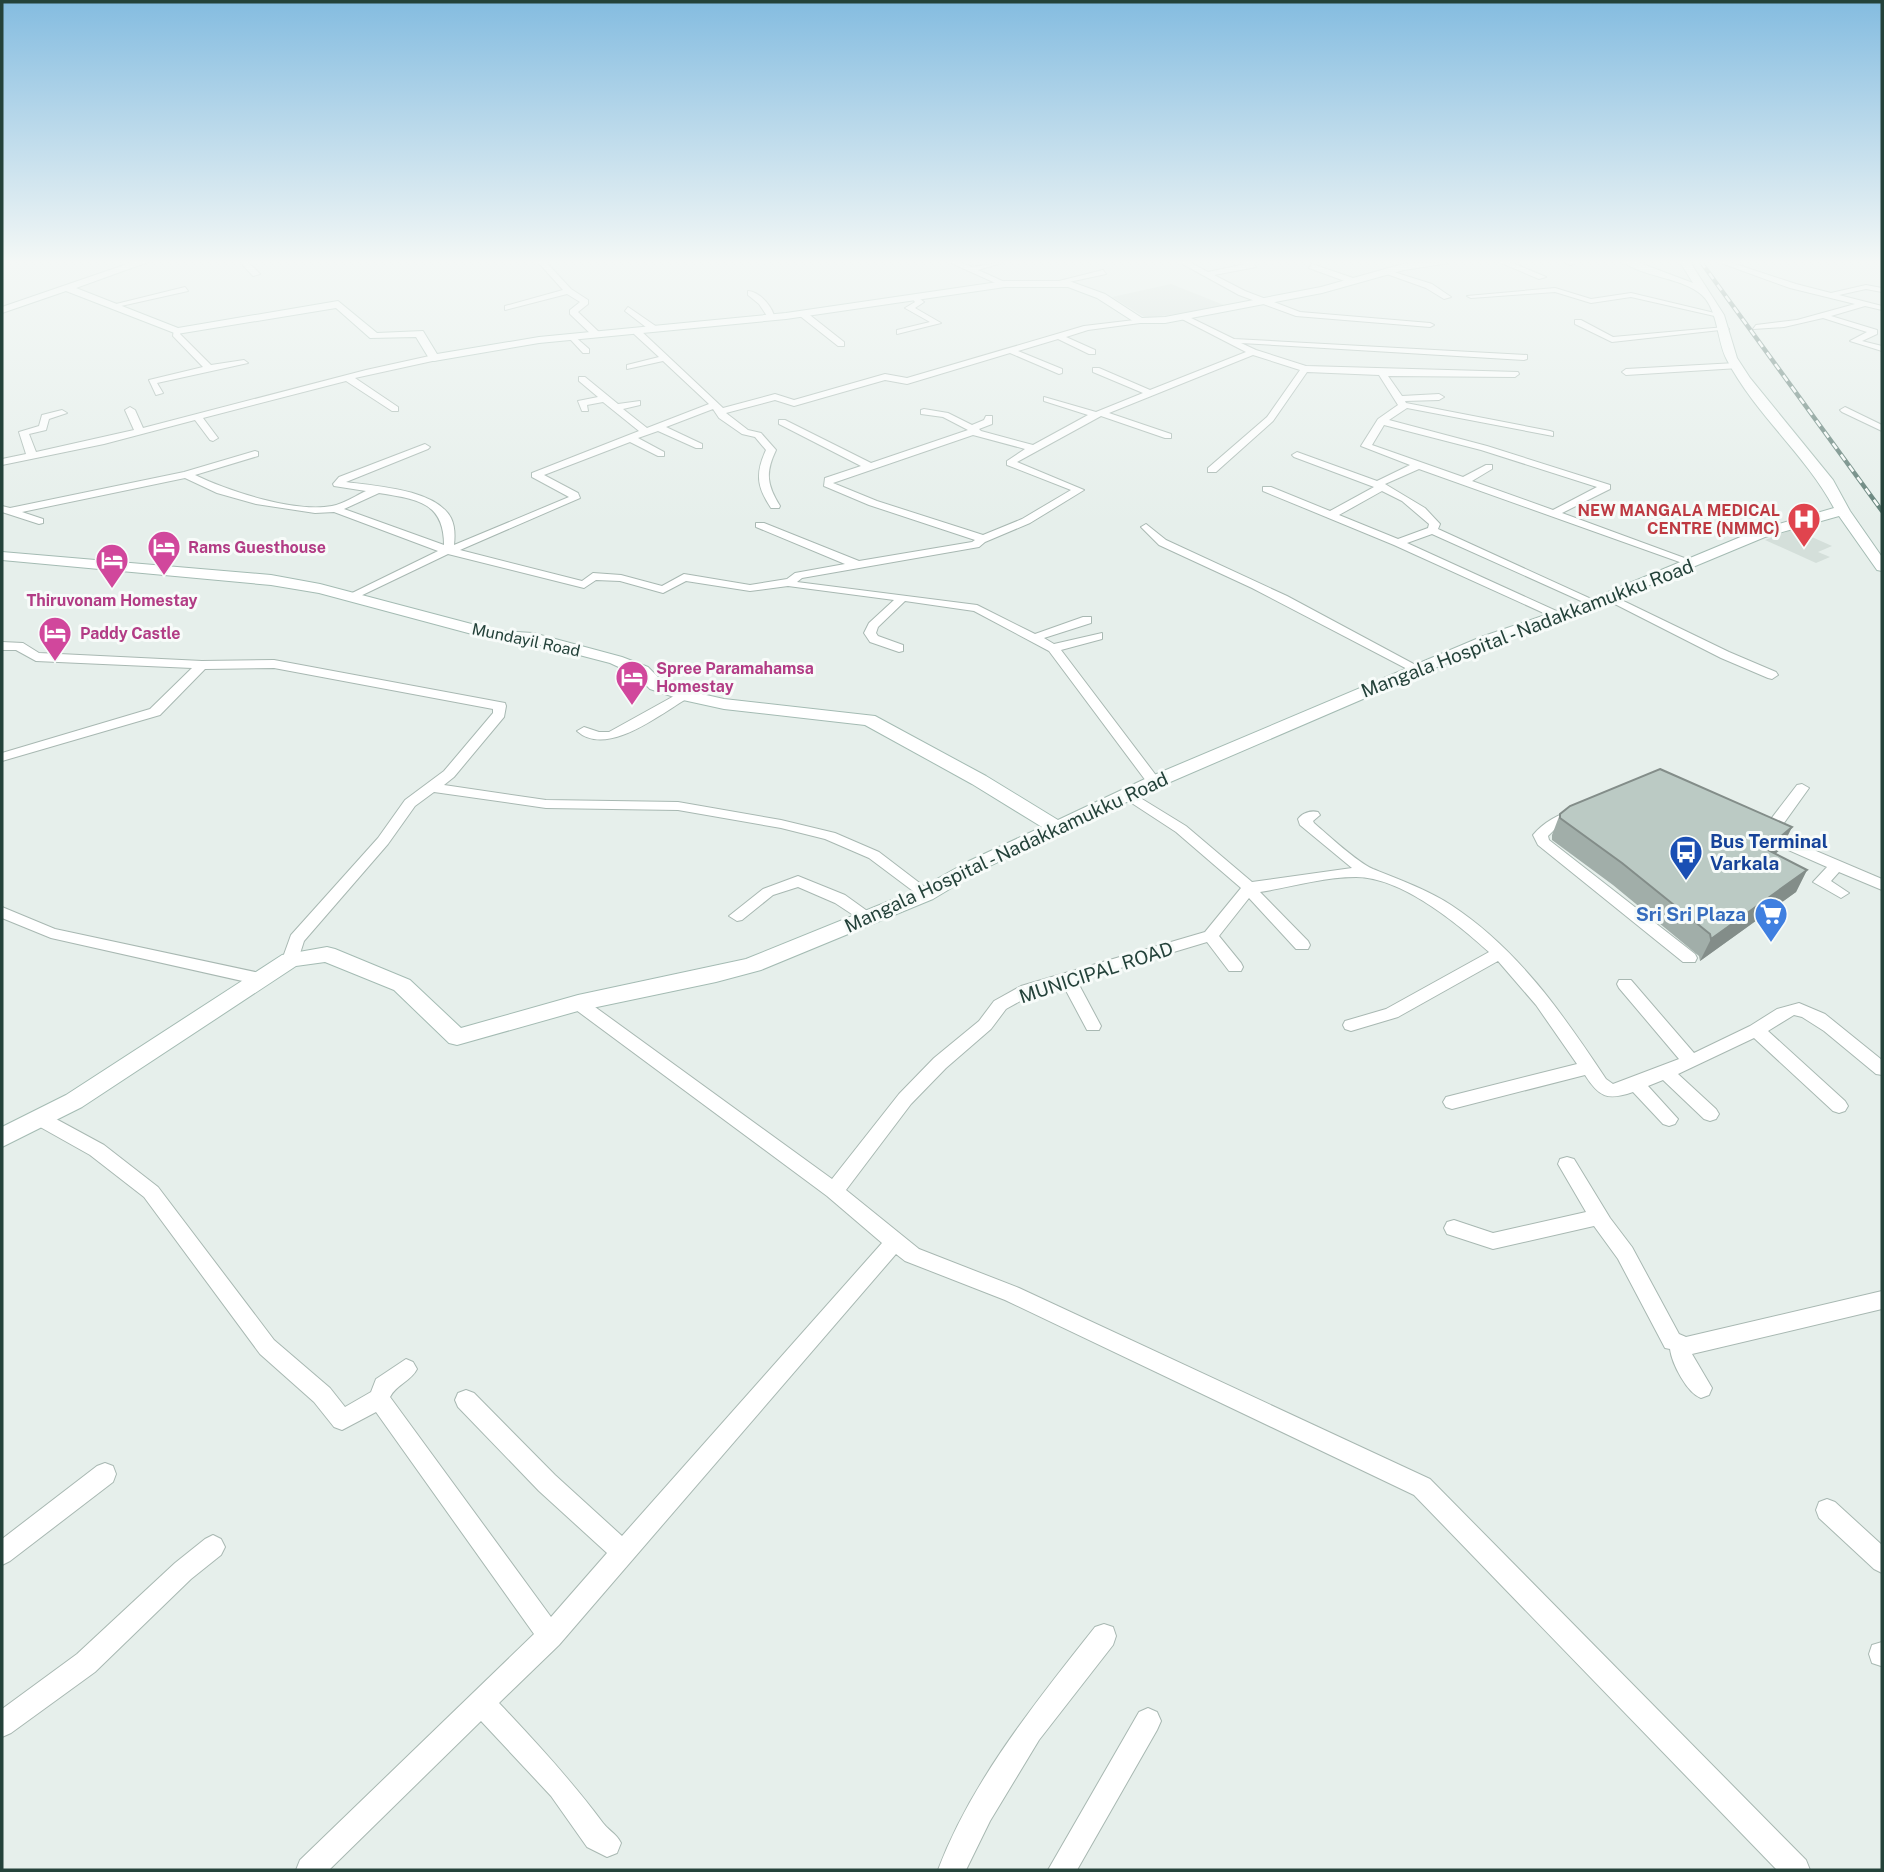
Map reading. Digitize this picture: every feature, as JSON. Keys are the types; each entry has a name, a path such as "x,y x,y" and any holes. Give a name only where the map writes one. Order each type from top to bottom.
{"main road":[{"path":"429,349 434,358 491,349"},
{"path":"1729,349 1736,366 1768,411 1826,480 1843,512 1882,567"},
{"name":"Mangala Hospital - Nadakkamukku Road","path":"2,1138 74,1101 290,960 327,954 401,985 457,1037 578,1003 734,971 926,894 976,865 1154,782 1487,640 1601,600 1760,534 1829,513 1843,512"},
{"name":"Mundayil Road","path":"2,556 271,580 352,597 498,636 533,638 616,660 642,671 656,685 683,695 724,704 869,720 979,780 1058,828"}],"street":[{"path":"191,349 209,368"},
{"path":"654,349 718,408 722,416 764,439 771,450 761,475 762,487 775,506"},
{"path":"1086,349 1092,352"},
{"path":"1248,349 1305,369 1382,373 1515,374"},
{"path":"1392,349 1524,357"},
{"path":"352,597 448,550 575,498 536,475 656,426 718,408 775,397 794,403 886,377 907,381 1009,350 1059,371"},
{"path":"335,509 448,550 584,585 593,576 621,578 663,590 684,578 750,588 790,582 799,575 975,545 1021,524 1079,490 1010,463 1098,414 1253,352"},
{"path":"2,462 140,432 434,358"},
{"path":"630,367 663,359"},
{"path":"159,393 152,382 209,368 244,363"},
{"path":"1626,372 1736,366"},
{"path":"1212,470 1270,419 1305,369"},
{"path":"1096,370 1150,393"},
{"path":"1382,373 1401,401 1402,408 1381,421 1366,446 1692,563"},
{"path":"348,378 396,409"},
{"path":"582,379 644,431"},
{"path":"1401,401 1439,397"},
{"path":"585,409 581,403 603,399"},
{"path":"1047,399 1168,436"},
{"path":"1401,401 1550,434"},
{"path":"614,408 637,403"},
{"path":"32,456 24,432 45,427 45,417 37,407"},
{"path":"1845,410 1882,428"},
{"path":"130,411 140,432"},
{"path":"924,412 939,413 974,430 1031,449"},
{"path":"45,417 62,413"},
{"path":"198,418 213,438"},
{"path":"981,540 977,535 873,503 827,483 829,480 974,430 989,422 989,418"},
{"path":"1381,421 1484,448 1606,488 1553,513"},
{"path":"782,422 869,467"},
{"path":"656,426 699,446"},
{"path":"628,437 661,454"},
{"path":"613,444 646,457"},
{"path":"425,447 343,479 338,484 413,497 436,506 445,516 449,529 448,550"},
{"path":"6,510 186,475 255,454"},
{"path":"1297,455 1381,487 1422,509 1434,524 1432,530"},
{"path":"1381,487 1380,483 1419,465"},
{"path":"1464,481 1489,467"},
{"path":"186,475 222,491 256,501 315,510 335,509 376,490"},
{"path":"1331,515 1381,487"},
{"path":"1267,489 1398,543 1559,616"},
{"path":"6,510 39,521"},
{"path":"760,525 858,565"},
{"path":"1146,527 1149,534 1160,540 1276,595 1417,669"},
{"path":"1398,543 1432,530 1772,675"},
{"path":"790,582 795,585 977,608 1053,648 1154,782"},
{"path":"899,648 874,639 870,633 873,626 901,599"},
{"path":"1033,638 1087,620"},
{"path":"1053,648 1098,636"},
{"path":"2,646 19,646 36,657 202,665 274,664 500,706 499,714 458,764 410,803 383,841 297,939 290,960"},
{"path":"2,757 155,712 202,665"},
{"path":"584,731 597,736 612,736 683,695"},
{"path":"432,787 546,804 678,806 781,824 830,836 874,855 926,894"},
{"path":"1768,836 1802,788"},
{"path":"1129,795 1181,829 1250,886 1302,945"},
{"path":"1591,808 1548,826 1541,834 1543,842 1689,958"},
{"path":"1313,815 1305,819 1307,825 1368,873"},
{"path":"1749,827 1882,885"},
{"path":"1838,865 1821,882 1841,893"},
{"path":"1235,967 1211,936 1250,886 1368,873 1386,877 1452,911 1502,952 1564,1030 1602,1086 1609,1090 1616,1091 1690,1060 1756,1030 1793,1009 1801,1010 1834,1030 1882,1069"},
{"path":"737,916 768,892 798,881 840,899 869,918"},
{"path":"2,912 51,933 260,979"},
{"name":"MUNICIPAL ROAD","path":"834,1191 905,1099 940,1063 985,1026 1000,1005 1027,990 1211,936"},
{"path":"1351,1025 1392,1013 1502,952"},
{"path":"1067,978 1093,1026"},
{"path":"1625,984 1690,1060"},
{"path":"578,1003 834,1191 912,1255 1012,1294 1422,1487 1796,1870"},
{"path":"1756,1030 1839,1106"},
{"path":"1452,1102 1589,1067"},
{"path":"1664,1071 1710,1114"},
{"path":"1636,1083 1669,1119"},
{"path":"40,1118 97,1150 151,1192 267,1347 321,1395 342,1420 379,1399 384,1386 406,1369"},
{"path":"1567,1164 1599,1217 1625,1253 1672,1341 1680,1345 1749,1333 1811,1315 1882,1300"},
{"path":"1454,1228 1493,1241 1599,1217"},
{"path":"316,1868 550,1636 895,1241"},
{"path":"1680,1345 1681,1355 1701,1388"},
{"path":"379,1399 550,1636"},
{"path":"466,1400 547,1483 623,1552"},
{"path":"2,1553 105,1474"},
{"path":"1827,1510 1882,1561"},
{"path":"2,1724 86,1663 183,1571 213,1547"},
{"path":"953,1870 981,1812 1030,1731 1104,1636"},
{"path":"481,1703 560,1787 597,1837 607,1843"},
{"path":"1062,1870 1148,1721"}],"shaded area":[{"name":"NEW MANGALA MEDICAL CENTRE (NMMC)","path":"1794,529 1832,546 1818,552 1830,557 1816,563 1765,540"}],"building":[{"name":"Bus Terminal Varkala","path":"1660,769 1792,827 1766,849 1807,870 1711,939 1710,934 1622,863 1560,818 1560,814 1570,806"}],"railway":[{"path":"1765,349 1882,511"}],"place":[{"name":"NEW MANGALA MEDICAL CENTRE (NMMC)","path":"1804,549"},
{"name":"Rams Guesthouse","path":"164,577"},
{"name":"Thiruvonam Homestay","path":"112,590"},
{"name":"Paddy Castle","path":"55,663"},
{"name":"Spree Paramahamsa Homestay","path":"632,707"},
{"name":"Bus Terminal Varkala","path":"1686,882"},
{"name":"Sri Sri Plaza","path":"1771,944"}]}
